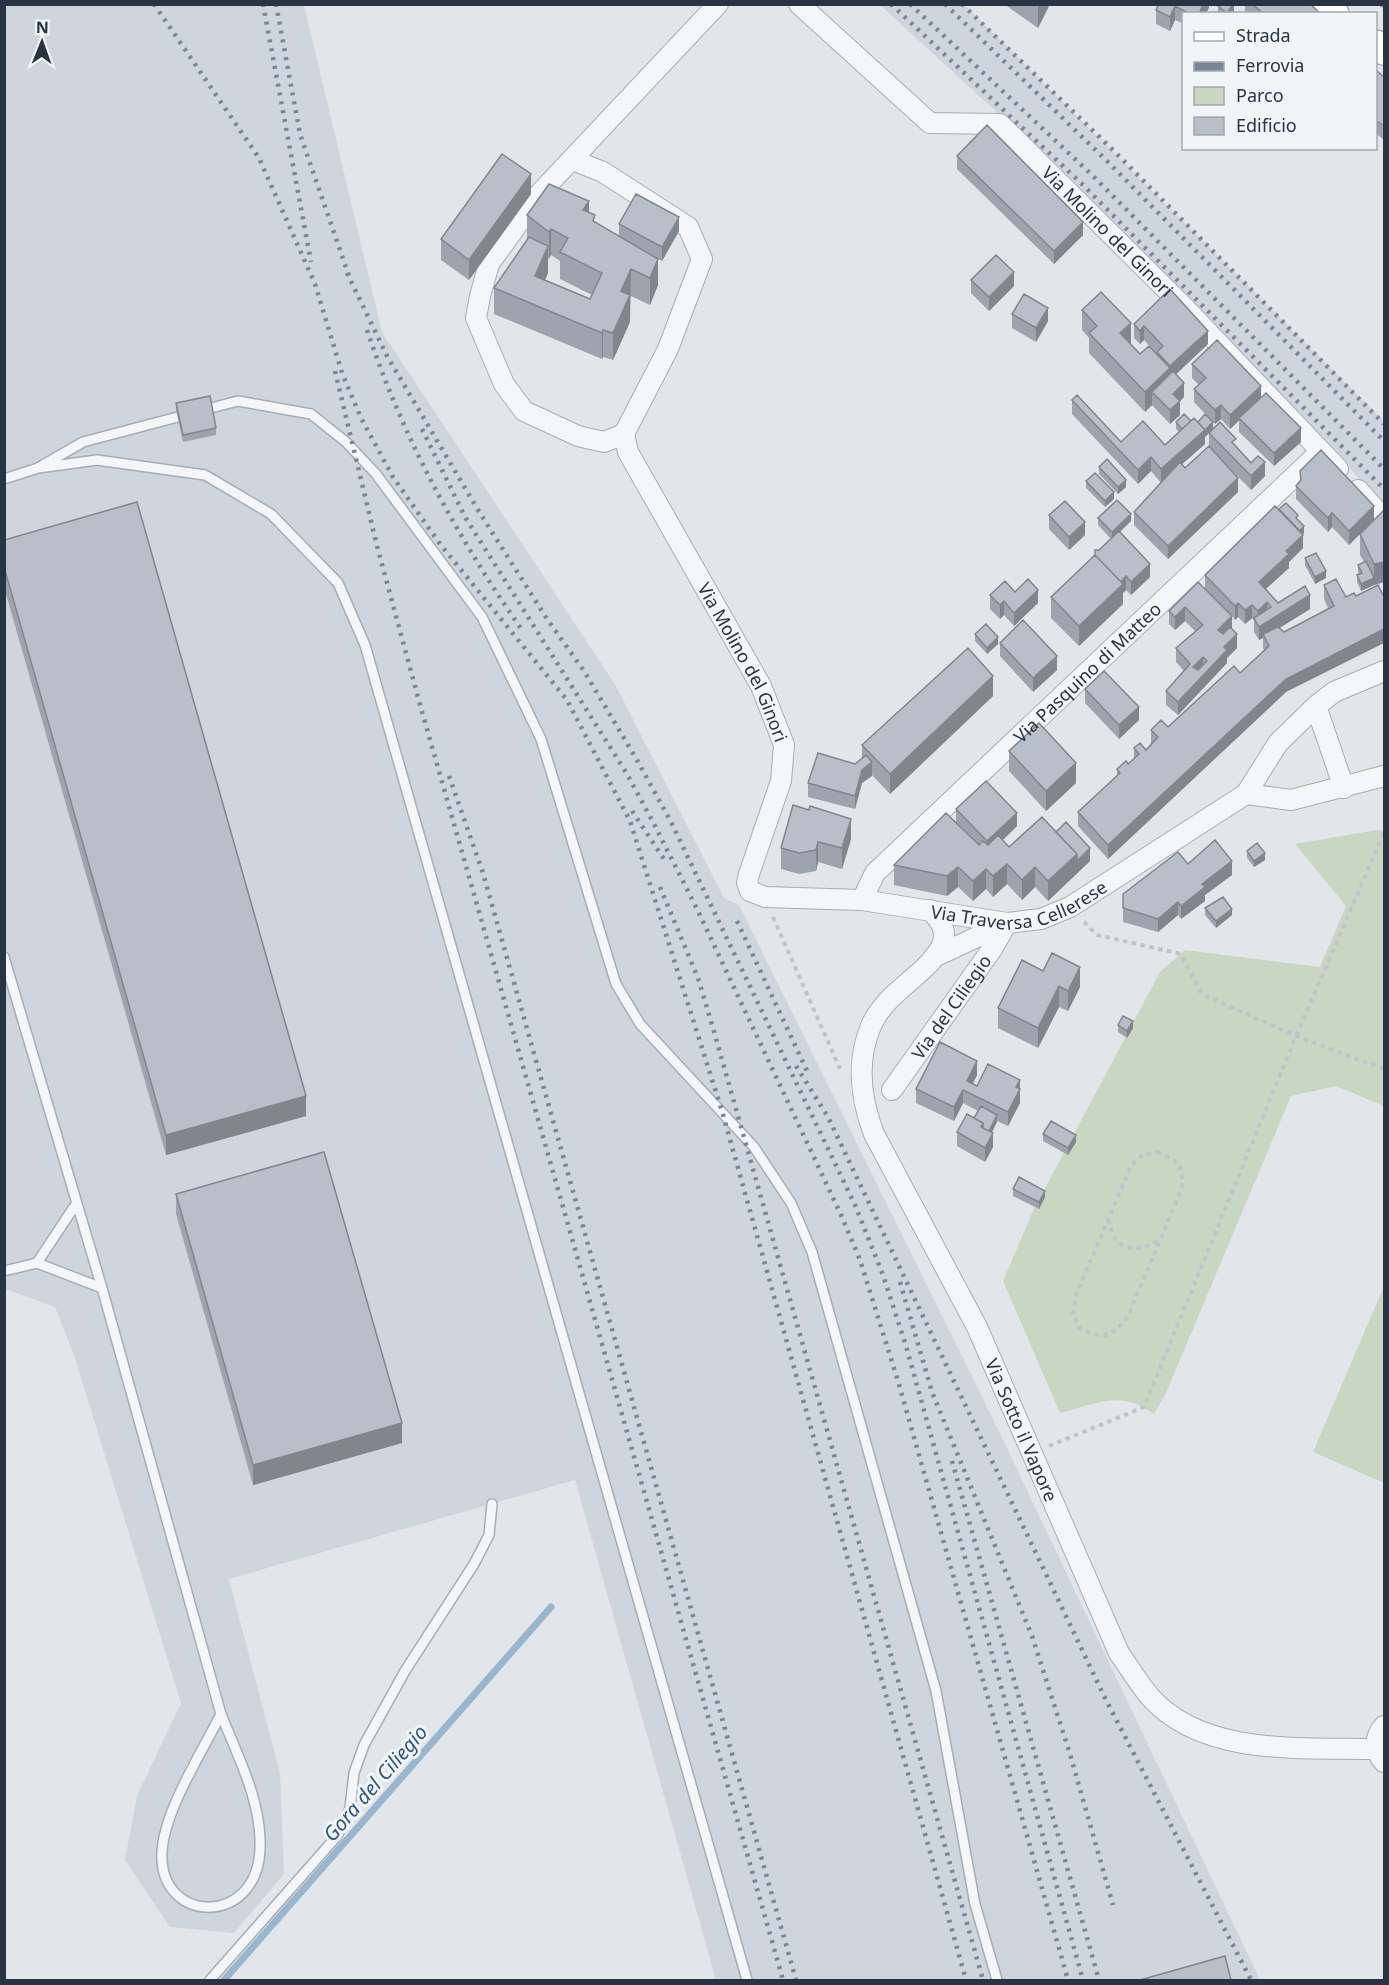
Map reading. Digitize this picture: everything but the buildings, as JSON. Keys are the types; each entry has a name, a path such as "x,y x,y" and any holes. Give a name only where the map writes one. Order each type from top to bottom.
{"street":[{"path":"573,160 603,172 688,226 702,259 668,349 624,434 604,442 578,436 524,411 504,384 477,318 489,264 540,193 718,4"},
{"name":"Via Molino del Ginori","path":"799,4 930,123 999,124 1180,304 1384,519"},
{"name":"Via Molino del Ginori","path":"624,434 628,452 760,686 784,745 781,781 747,883 750,891 765,897"},
{"name":"Via Pasquino di Matteo","path":"862,900 875,873 1321,451"},
{"name":"Via Traversa Cellerese","path":"765,897 862,900 1006,923 1041,919 1070,907 1246,794 1278,743 1316,706 1334,692 1384,671"},
{"path":"1316,706 1344,788"},
{"path":"1246,794 1291,800 1384,776"},
{"name":"Via Sotto il Vapore","path":"930,910 944,929 943,942 934,957 884,1003 871,1026 863,1052 864,1110 873,1134 977,1327 1119,1653 1151,1698 1191,1728 1230,1740 1270,1747 1380,1756"},
{"name":"Via Sotto il Vapore","path":"934,957 1006,923"},
{"name":"Via del Ciliegio","path":"891,1090 992,949 1006,923"},
{"path":"1380,1756 1379,1732 1384,1726"}],"lane":[{"path":"38,468 83,442 238,401 311,414 346,442 376,474 482,617 541,739 616,984 640,1024 754,1147 791,1203 812,1252 936,1691 975,1904 997,1980"},
{"path":"7,476 38,468 97,460 205,475 271,514 338,583 365,645 747,1980"},
{"path":"4,957 102,1288 220,1714 249,1782 258,1820 260,1850 255,1875 241,1895 227,1905 209,1907 193,1905 178,1896 168,1884 162,1852 172,1812 220,1714"},
{"path":"37,1263 76,1204"},
{"path":"4,1271 37,1263 102,1288"},
{"path":"210,1980 337,1836 350,1808 354,1773 364,1745 405,1671 479,1554 489,1535 492,1504"}],"path":[{"path":"1046,1447 1144,1407 1296,1036 1384,832"},
{"path":"1070,907 1097,935 1181,954 1202,994 1296,1036 1384,1070"},
{"path":"1157,1152 1174,1159 1183,1172 1182,1188 1128,1316 1115,1332 1097,1336 1080,1329 1073,1314 1076,1295 1108,1219 1131,1166 1142,1155 1157,1152"},
{"path":"1108,1219 1111,1234 1120,1244 1132,1249 1147,1248 1160,1241"}],"shaded area":[{"path":"5,5 304,5 382,332 616,686 724,898 739,905 996,1425 1260,1980 716,1980 575,1480 229,1579 280,1773 284,1874 234,1933 170,1927 125,1860 137,1796 181,1703 74,1355 55,1307 5,1289"},
{"path":"880,5 965,5 1384,421 1384,505 1265,379 991,107"}],"green space":[{"path":"1377,830 1384,831 1384,1106 1336,1086 1291,1096 1166,1393 1154,1414 1142,1406 1120,1400 1097,1403 1060,1413 1003,1281 1033,1211 1160,972 1185,950 1320,967 1346,906 1295,844"},
{"path":"1384,1286 1384,1483 1313,1452"}],"waterway":[{"name":"Gora del Ciliegio","path":"224,1980 551,1607"}],"railway":[{"path":"154,4 259,158 315,284 342,373 361,418 393,477 440,544 567,700 630,821 722,1111 966,1980"},
{"path":"263,4 311,262"},
{"path":"276,4 300,134 350,279"},
{"path":"891,4 1082,184 1384,489"},
{"path":"910,4 1092,175 1384,469"},
{"path":"945,4 1107,161 1384,441"},
{"path":"962,4 1116,153 1384,424"},
{"path":"347,273 387,356 478,510 547,619 584,671 671,822 855,1205 883,1275 906,1346 1083,1980"},
{"path":"367,330 397,409 434,486 475,559 522,630"},
{"path":"335,371 377,546 419,701 783,1980"},
{"path":"422,429 465,517 627,774 654,824 698,911 860,1260 898,1381 1068,1980"},
{"path":"449,776 483,873 796,1980"},
{"path":"632,811 664,859"},
{"path":"660,887 698,978 713,1028 983,1980"},
{"path":"737,921 808,1073"},
{"path":"796,1066 828,1117 1105,1698 1251,1980"},
{"path":"900,1282 932,1392 1032,1636 1070,1754 1113,1905"},
{"path":"952,1461 1099,1980"}]}
